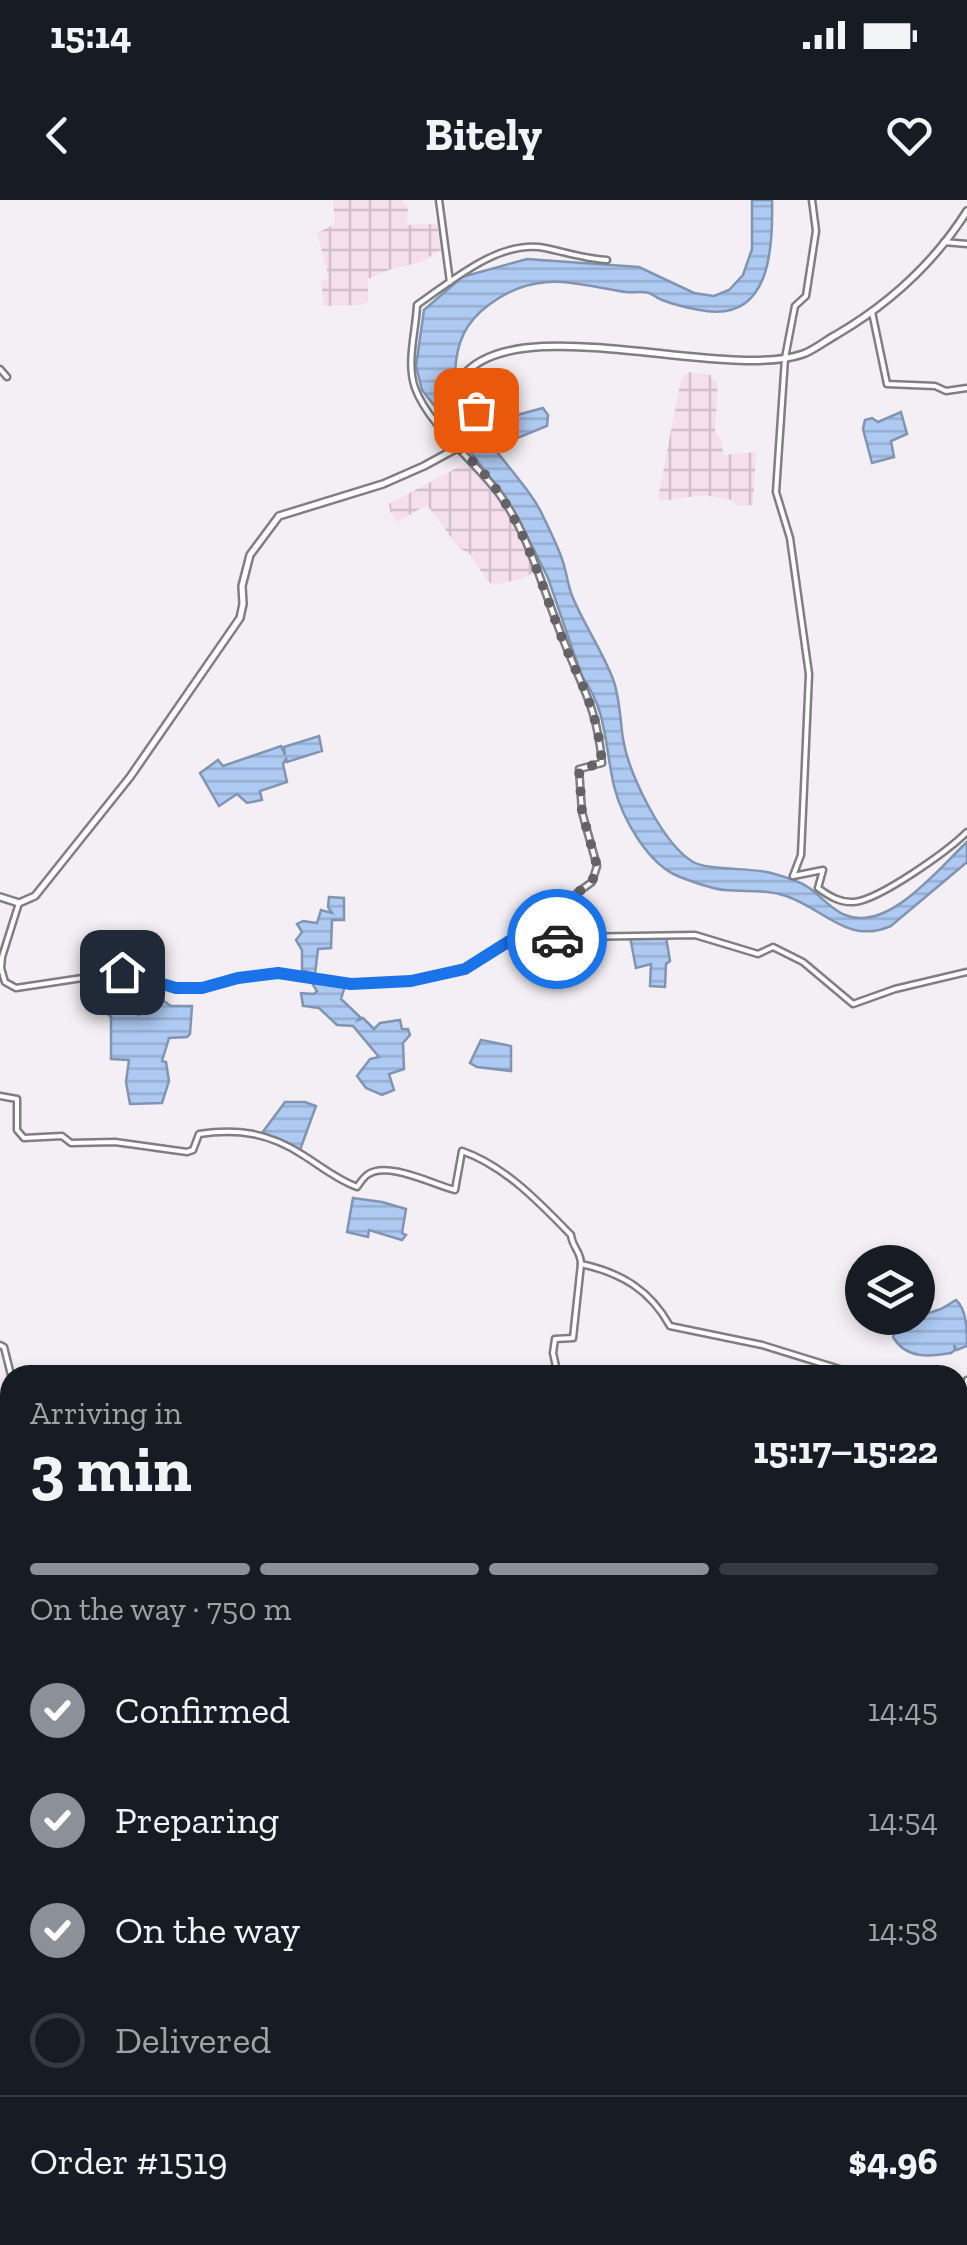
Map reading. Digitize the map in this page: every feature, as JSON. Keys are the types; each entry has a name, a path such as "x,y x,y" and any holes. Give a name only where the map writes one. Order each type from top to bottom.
{"street":[{"path":"439,200 450,282"},
{"path":"812,200 816,231 806,296 794,306 785,358 776,492 790,538 809,674 801,855 793,876 823,870 818,888 832,898 854,902 875,896 933,860 967,832"},
{"path":"0,896 20,903 35,896 130,776 240,618 242,586 250,555 279,516 383,484 458,447 481,426 483,418 467,398 462,377 468,369 521,348 548,346 636,348 732,361 805,353 872,312 924,267 967,210"},
{"path":"944,242 967,244"},
{"path":"587,938 577,893 592,882 597,866 582,812 579,769 602,763 599,726 522,532 498,492 422,401 412,373 417,304 474,264 503,253 543,247 606,260"},
{"path":"872,312 888,384 936,386 946,391 967,388"},
{"path":"0,369 8,377"},
{"path":"20,903 2,957 1,980 16,988 122,972 176,988 202,988 278,973 351,984 411,981 465,969 514,938 694,934 758,954 773,947 803,962 853,1004 894,989 967,972"},
{"path":"0,1096 17,1099 17,1130 24,1138 62,1136 71,1143 115,1142 187,1152 193,1150 199,1134 232,1129 266,1137 356,1187 375,1172 401,1171 454,1190 462,1151 478,1156 525,1188 572,1234 572,1244 581,1254 572,1338 554,1339 556,1365"},
{"path":"581,1264 601,1268 651,1296 670,1326 677,1329 762,1345 827,1365"}],"shaded area":[{"path":"333,200 402,200 408,208 407,225 437,224 441,250 421,262 368,279 368,302 362,305 324,306 321,281 329,278 317,233 335,224"},
{"path":"688,372 711,375 718,383 715,431 722,441 723,455 756,452 753,505 737,506 732,500 703,495 661,501 658,498 681,380"},
{"path":"468,462 494,489 521,535 533,573 493,585 427,505 396,522 389,504"}],"water":[{"path":"752,200 772,200 771,237 764,275 744,304 728,311 706,311 673,304 646,292 556,282 524,286 490,304 468,326 457,353 457,390 477,425 542,514 561,556 573,598 613,679 632,770 659,824 681,853 699,865 767,872 796,881 838,912 861,918 895,907 967,842 967,862 891,926 875,931 849,928 778,894 696,883 668,871 647,851 618,799 601,716 582,677 548,578 500,490 422,390 416,366 424,310 462,277 527,259 639,267 694,293 714,296 729,290 743,275 752,249"},
{"path":"543,408 548,415 547,426 510,441 495,433 493,427 502,419"},
{"path":"901,412 907,434 891,441 894,457 872,463 863,429 865,420 872,418 878,422"},
{"path":"319,736 322,751 287,762 286,759 283,764 287,782 260,791 262,800 247,803 237,794 219,806 200,773 218,760 223,766 281,746 285,755 284,747"},
{"path":"329,897 344,898 344,920 332,920 331,948 318,949 315,974 302,970 302,950 296,940 302,932 297,924 317,923 321,910 332,913"},
{"path":"630,937 666,937 670,961 666,964 665,987 650,986 651,964 636,968"},
{"path":"317,981 345,986 341,999 360,1017 358,1020 363,1018 374,1029 380,1023 400,1020 402,1029 408,1029 410,1035 403,1043 404,1069 389,1074 394,1090 382,1095 366,1088 357,1076 370,1059 379,1057 353,1026 337,1025 319,1008 303,1006 301,993 314,994"},
{"path":"124,997 132,999 130,1013 139,1016 140,1001 161,999 171,1006 192,1006 190,1034 169,1038 162,1061 166,1062 169,1081 162,1103 130,1104 126,1082 129,1060 111,1059 111,1017 105,1006"},
{"path":"481,1040 511,1046 511,1071 470,1063"},
{"path":"285,1102 316,1106 300,1150 262,1133"},
{"path":"353,1198 406,1209 402,1233 406,1235 402,1240 369,1230 368,1237 347,1232"},
{"path":"956,1300 960,1304 967,1346 957,1350 954,1345 951,1353 919,1355 904,1349 893,1337 935,1335 935,1311"}],"way so far":[{"path":"476,410 483,418 481,426 457,448 498,492 522,532 599,726 602,763 579,769 582,812 597,866 592,882 577,893 587,938 557,939"}],"route":[{"path":"122,972 176,988 202,988 278,973 351,984 411,981 465,969 514,938 557,939"}]}
